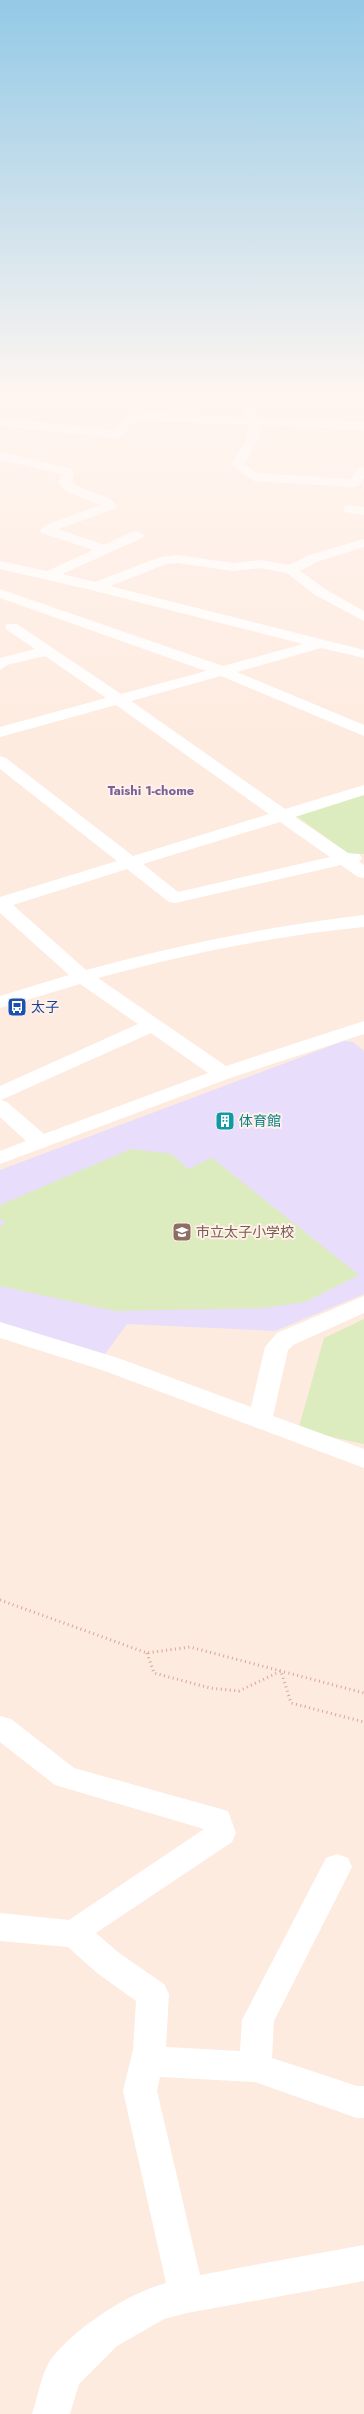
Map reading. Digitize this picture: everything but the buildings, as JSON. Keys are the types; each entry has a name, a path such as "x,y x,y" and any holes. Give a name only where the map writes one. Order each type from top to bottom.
{"street":[{"path":"103,509 47,530 105,550"},
{"path":"350,509 364,511"},
{"path":"49,575 137,536"},
{"path":"291,570 314,558 364,543"},
{"path":"98,586 165,560 178,559 233,567 260,564 291,570 320,592 364,617"},
{"path":"0,565 98,586 317,645 364,654"},
{"path":"0,593 222,672 364,731"},
{"path":"6,629 60,614"},
{"path":"6,629 46,651 119,700 364,873"},
{"path":"349,651 364,644"},
{"path":"0,732 317,645"},
{"path":"0,665 2,662 46,651"},
{"path":"0,761 127,862 175,898 343,858 364,858"},
{"path":"0,903 127,862 364,790"},
{"path":"0,903 82,976 223,1074"},
{"path":"0,1002 82,976 194,947 318,925 364,921"},
{"path":"0,1094 152,1025"},
{"path":"0,1158 223,1074 361,1031"},
{"path":"0,1106 41,1143"},
{"path":"260,1420 277,1347 285,1339 364,1304"},
{"path":"0,1330 110,1364 364,1460"},
{"path":"1,1727 65,1777 217,1820 221,1833 85,1924 75,1934"},
{"path":"255,2067 258,2020 337,1867"},
{"path":"0,1927 75,1934 108,1963 153,1994 147,2061 140,2091 187,2295"},
{"path":"147,2061 255,2067 357,2102 364,2102"},
{"path":"51,2414 64,2374 104,2333 158,2303 187,2295 364,2263"}],"path":[{"path":"0,1600 147,1653 190,1647 281,1671 307,1676 364,1693"},
{"path":"147,1653 154,1673 210,1688 239,1691 281,1671"},
{"path":"281,1671 291,1703 364,1722"}],"shaded area":[{"name":"市立太子小学校","path":"344,1041 353,1042 364,1051 364,1294 275,1331 127,1324 105,1354 0,1323 0,1170"}],"green space":[{"path":"364,794 364,854 349,854 295,815"},
{"path":"131,1149 172,1154 188,1169 212,1158 359,1275 305,1302 264,1308 115,1311 0,1286 0,1226 5,1224 0,1218 0,1205"},
{"path":"364,1319 364,1444 298,1430 324,1338"}],"place":[{"name":"太子","path":"17,1007"},
{"name":"体育館","path":"225,1121"},
{"name":"市立太子小学校","path":"182,1232"}],"district":[{"name":"Taishi 1-chome","path":"151,790"}]}
